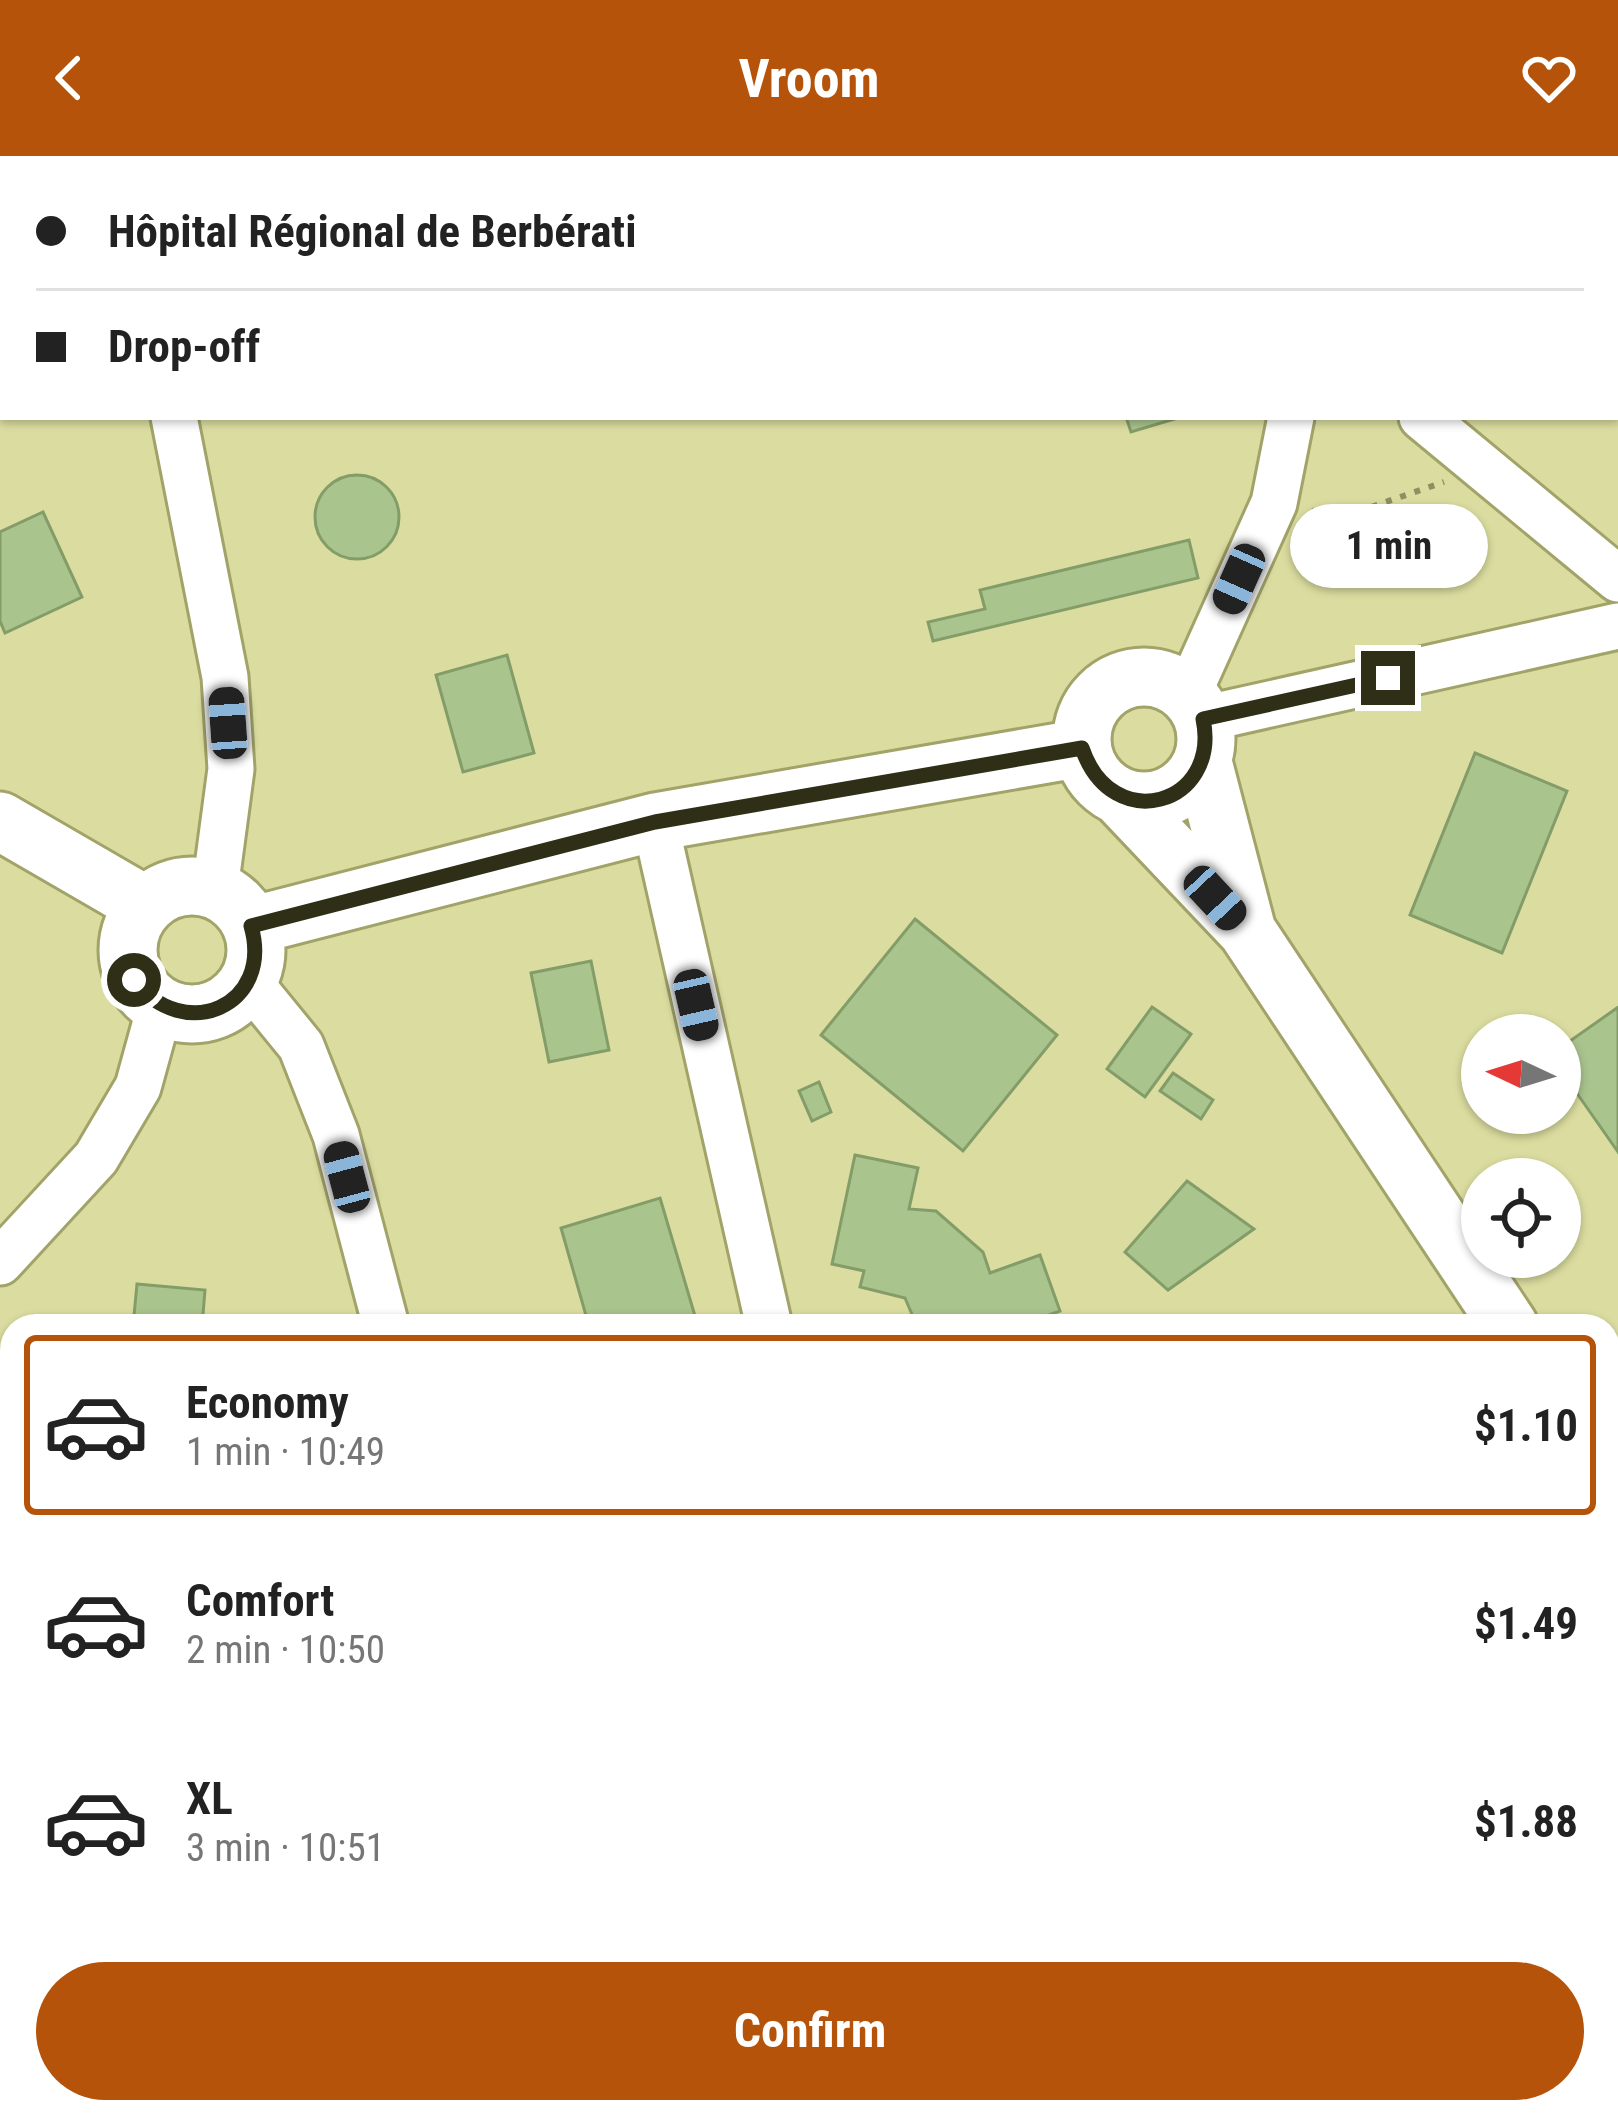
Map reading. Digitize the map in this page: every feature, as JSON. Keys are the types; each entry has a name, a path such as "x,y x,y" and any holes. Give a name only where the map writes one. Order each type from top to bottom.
{"main road":[{"path":"1247,931 1198,725 1170,682 1144,676 1123,680 1091,706 1082,748 1090,771 1247,931 1500,1314"},
{"path":"1120,797 1161,800 1184,788 1198,725"},
{"path":"238,932 655,822 1082,748"},
{"path":"0,821 145,905"},
{"path":"178,887 238,932 236,997 200,1014 160,1006 134,980 128,961 134,922 145,905 178,887"}],"street":[{"path":"175,420 224,677 238,932 301,1046 327,1113 383,1314"},
{"path":"1198,725 1274,502 1290,420"},
{"path":"1426,420 1618,579"},
{"path":"1198,725 1618,626"},
{"path":"655,822 766,1314"},
{"path":"0,1262 96,1158 138,1088 160,1006"}],"path":[{"path":"1274,502 1321,513 1371,507 1437,487 1477,462"}],"building":[{"path":"1127,420 1171,420 1131,432"},
{"path":"357,475 386,488 399,517 386,546 357,559 328,546 315,517 328,488"},
{"path":"43,512 82,597 5,633 0,621 0,532"},
{"path":"1189,540 1198,578 933,641 928,622 985,609 980,590"},
{"path":"507,655 534,753 463,772 436,675"},
{"path":"1475,753 1567,791 1502,953 1410,915"},
{"path":"915,919 1057,1035 963,1151 821,1035"},
{"path":"591,961 609,1050 549,1062 531,973"},
{"path":"1152,1007 1191,1034 1145,1097 1107,1069"},
{"path":"1617,1008 1618,1152 1581,1099 1581,1033"},
{"path":"1173,1073 1213,1100 1201,1119 1160,1091"},
{"path":"819,1082 831,1112 812,1121 799,1091"},
{"path":"855,1155 918,1168 909,1209 936,1211 983,1252 990,1273 1040,1255 1060,1311 912,1314 905,1298 860,1287 864,1271 832,1264"},
{"path":"1187,1181 1254,1229 1168,1290 1125,1252"},
{"path":"660,1198 694,1314 586,1314 561,1228"},
{"path":"137,1284 205,1290 203,1314 134,1314"}],"route":[{"path":"134,980 160,1006 200,1014 236,997 248,981 256,953 251,926 698,814 1082,748 1090,771 1104,788 1142,802 1161,800 1184,788 1203,762 1203,719 1388,678"}]}
